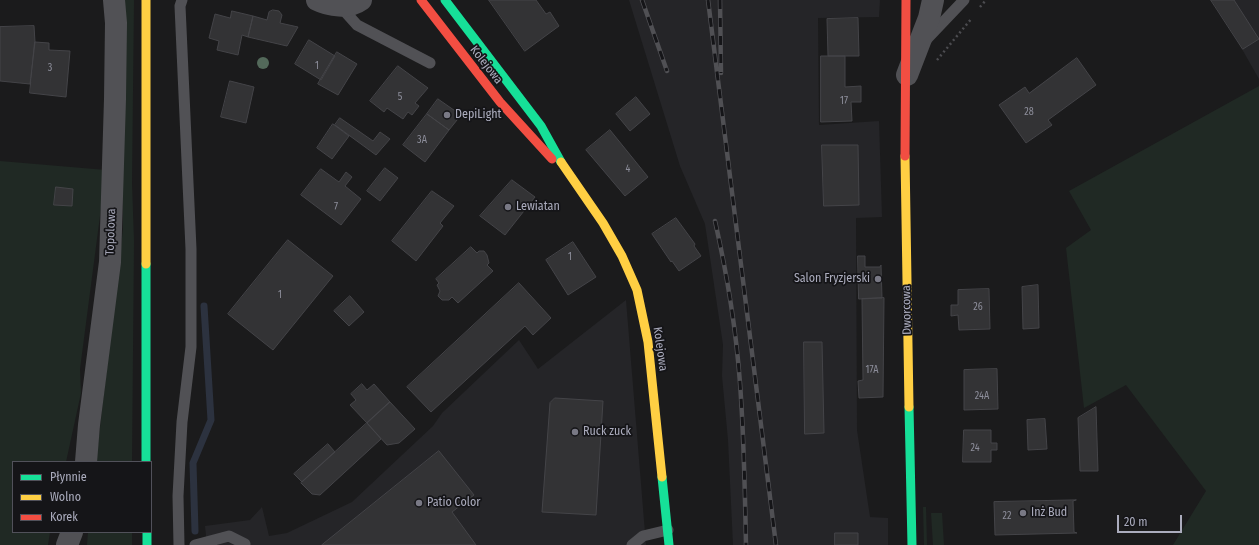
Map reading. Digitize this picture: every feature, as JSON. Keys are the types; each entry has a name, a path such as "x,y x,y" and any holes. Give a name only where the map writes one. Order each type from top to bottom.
{"street":[{"name":"Topolowa","path":"86,461 89,425 110,262 115,99 116,23 114,0"},
{"path":"146,0 146,461"},
{"path":"317,0 340,6 356,4 361,0"},
{"name":"Kolejowa","path":"421,0 494,95 530,138 569,175"},
{"name":"Kolejowa","path":"445,0 542,126 569,175 603,223 619,249 637,290 648,342 669,545"},
{"name":"Dworcowa","path":"906,0 907,75 905,226 912,545"},
{"name":"Dworcowa","path":"907,75 919,48 933,0"},
{"path":"494,95 508,81"},
{"path":"67,545 72,533"},
{"path":"146,533 147,545"}],"lane":[{"path":"179,545 178,496 182,422 191,348 191,249 180,6 182,0"},
{"path":"919,48 964,0"},
{"path":"340,6 357,25 430,63"},
{"path":"632,545 643,536 668,530"},
{"path":"195,545 229,536 245,544"}],"path":[{"path":"977,11 986,0"},
{"path":"937,61 973,17"}],"shaded area":[{"path":"122,0 134,0 132,183 134,241 132,461 96,461 123,229"},
{"path":"629,0 880,0 879,17 818,18 819,125 879,121 882,217 856,218 857,430 870,517 888,518 888,545 733,545 728,440 722,376 723,345 705,224 680,166"},
{"path":"1214,0 1259,0 1259,79"},
{"path":"1259,86 1259,545 1173,545 1206,491 1126,385 1084,408 1066,248 1091,230 1069,191"},
{"path":"0,161 106,170 80,369 81,393 66,461 12,461 12,533 50,533 48,545 0,545"},
{"path":"626,300 646,545 207,545 205,526 250,520 262,507 269,536 287,533 352,502 433,426 442,413 519,340 538,369"},
{"path":"923,507 926,507 927,545 924,545"},
{"path":"931,513 942,513 944,545 933,545"},
{"path":"88,533 132,533 132,545 87,545"}],"building":[{"path":"489,0 536,0 546,14 550,12 559,26 525,51"},
{"path":"1211,0 1234,0 1259,39 1243,49"},
{"path":"273,10 279,11 282,15 280,23 298,27 287,46 248,37 253,16 267,20 269,12"},
{"path":"232,11 253,16 248,37 242,35 238,55 217,50 219,41 209,38 215,14 230,18"},
{"path":"858,18 859,56 828,56 827,19"},
{"path":"34,26 35,42 30,84 0,81 0,27"},
{"path":"309,40 335,56 321,80 295,64"},
{"path":"35,42 49,43 49,50 70,51 66,97 30,93"},
{"path":"337,52 357,64 338,95 318,84"},
{"path":"821,56 845,56 845,87 861,86 861,102 851,102 852,121 821,122"},
{"path":"1077,58 1096,85 1048,120 1052,125 1026,143 999,105 1025,87 1029,93"},
{"path":"398,66 428,88 415,103 419,106 412,115 408,112 403,119 387,108 384,112 370,101"},
{"path":"230,81 254,87 246,123 221,117"},
{"path":"636,97 650,114 630,131 616,114"},
{"path":"438,99 461,115 449,130 427,114"},
{"path":"427,114 449,130 425,162 403,145"},
{"path":"340,118 373,141 380,132 390,139 376,155 335,125"},
{"path":"333,124 349,136 332,159 317,148"},
{"path":"610,130 648,177 625,196 586,150"},
{"path":"822,145 858,145 859,205 824,206"},
{"path":"385,168 398,178 380,201 367,191"},
{"path":"321,169 339,182 346,172 352,177 345,186 361,199 341,225 301,195"},
{"name":"Lewiatan","path":"512,180 535,197 505,235 480,216"},
{"path":"56,187 73,189 72,206 54,205"},
{"path":"432,191 454,206 440,223 443,226 416,261 392,241"},
{"path":"676,218 695,244 694,246 701,256 679,271 652,234"},
{"path":"288,240 333,276 273,350 228,314"},
{"path":"573,242 596,277 568,295 546,260"},
{"path":"471,247 477,253 479,251 484,251 487,255 489,263 487,265 493,271 458,303 452,297 449,300 442,300 438,296 440,291 437,285 439,283 436,279"},
{"path":"858,256 865,256 865,267 880,267 881,265 882,298 859,299"},
{"path":"519,283 551,318 533,335 525,326 431,412 407,387"},
{"path":"1038,285 1039,328 1023,329 1022,287"},
{"path":"989,289 990,329 959,330 958,315 951,316 951,305 958,305 958,290"},
{"path":"350,296 364,312 349,326 334,311"},
{"path":"884,298 883,397 859,398 858,381 863,380 862,299"},
{"path":"804,342 822,342 824,433 805,434"},
{"path":"997,369 998,409 964,410 964,370"},
{"path":"362,384 367,390 374,384 390,402 367,423 350,405 356,400 351,394"},
{"name":"Ruck zuck","path":"555,398 603,401 596,515 542,512 550,403"},
{"path":"390,402 415,429 399,443 387,445 367,423"},
{"path":"1096,407 1098,471 1080,471 1078,418"},
{"path":"1045,419 1047,449 1028,450 1027,420"},
{"path":"367,423 381,439 320,495 312,494 301,483"},
{"path":"964,430 991,430 991,443 997,443 997,450 991,450 991,462 963,462"},
{"path":"328,444 335,452 302,482 294,474"},
{"name":"Patio Color","path":"439,451 474,495 452,512 476,545 322,545"},
{"path":"1076,500 1073,501 1074,532 1077,533 995,535 994,502"},
{"path":"835,533 858,533 858,545 835,545"}],"waterway":[{"path":"195,531 193,463 211,420 204,306"}],"railway":[{"path":"642,0 667,71"},
{"path":"708,0 776,545"},
{"path":"720,0 721,73"},
{"path":"715,221 736,342 741,403 746,545"}],"traffic: fast":[{"path":"445,0 541,126 561,162"},
{"path":"146,264 146,461"},
{"path":"909,407 912,545"},
{"path":"662,477 669,545"},
{"path":"147,533 147,545"}],"traffic: slow":[{"path":"146,0 146,264"},
{"path":"905,156 909,407"},
{"path":"561,162 603,223 622,256 637,290 648,342 662,477"}],"traffic: jam":[{"path":"421,0 500,102 552,159"},
{"path":"905,156 906,0"}],"place":[{"name":"DepiLight","path":"447,115"},
{"name":"Lewiatan","path":"508,207"},
{"name":"Salon Fryzjerski","path":"878,279"},
{"name":"Ruck zuck","path":"575,432"},
{"name":"Patio Color","path":"419,503"},
{"name":"Inż Bud","path":"1023,513"}]}
